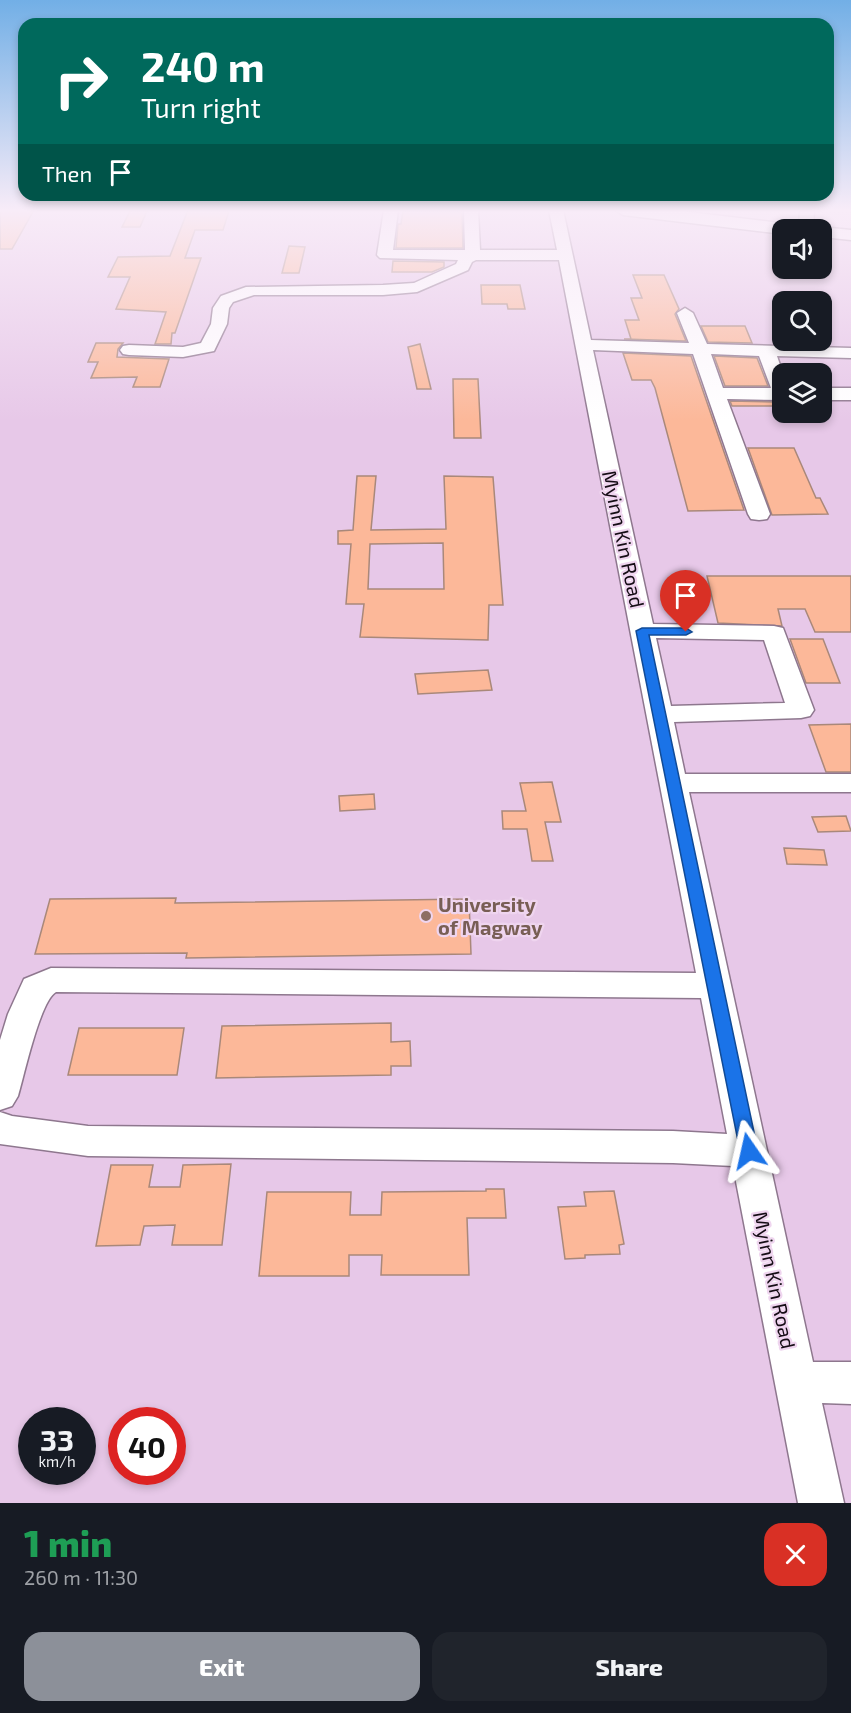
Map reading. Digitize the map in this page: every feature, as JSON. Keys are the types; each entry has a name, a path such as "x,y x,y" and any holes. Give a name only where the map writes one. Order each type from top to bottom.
{"street":[{"path":"129,350 183,352 208,346 219,324 221,308 227,300 252,290 383,290 417,287 433,280"},
{"name":"Myinn Kin Road","path":"571,280 821,1503"},
{"path":"685,313 700,348 759,514"},
{"path":"584,345 851,353"},
{"path":"766,351 772,366"},
{"path":"716,393 772,394"},
{"path":"832,394 851,394"},
{"path":"642,631 774,633 801,710 660,714"},
{"path":"674,783 851,783"},
{"path":"0,1096 24,1014 36,988 51,980 715,986"},
{"path":"0,1127 3,1130 88,1140 673,1147 749,1151"},
{"path":"796,1382 851,1383"}],"shaded area":[{"name":"University of Magway","path":"0,280 851,280 851,1503 0,1503"}],"building":[{"path":"129,280 193,280 175,333 172,333 171,344 155,344 166,312 116,309"},
{"path":"635,280 666,280 679,309 675,314 686,341 624,339 631,339 625,320 639,320 631,298 642,298"},
{"path":"481,285 520,285 525,309 508,309 507,304 482,304"},
{"path":"701,326 745,326 752,343 708,342"},
{"path":"96,343 123,343 118,349 117,357 169,359 160,387 133,387 137,377 91,378 98,362 88,362"},
{"path":"420,344 431,389 417,389 408,347"},
{"path":"623,353 691,356 744,510 688,511 655,388 651,380 632,380"},
{"path":"714,356 757,358 768,386 725,386"},
{"path":"453,379 478,379 481,438 454,438"},
{"path":"730,401 772,402 772,406 732,406"},
{"path":"748,448 794,448 816,498 820,498 828,514 772,515"},
{"path":"357,476 376,476 371,530 446,529 444,476 493,477 503,605 489,605 488,640 360,637 364,604 346,604 351,544 338,544 338,531 353,530","holes":["443,543 444,589 368,589 370,544"]},
{"path":"707,576 851,576 851,632 815,632 805,609 778,609 782,626 718,623"},
{"path":"790,639 823,639 840,683 806,683"},
{"path":"488,670 492,690 418,694 415,674"},
{"path":"851,724 851,772 826,772 809,725"},
{"path":"552,782 561,822 545,822 553,861 532,861 527,829 503,829 502,811 526,811 520,783"},
{"path":"374,794 375,809 340,811 339,796"},
{"path":"846,816 851,831 818,832 812,817"},
{"path":"784,848 824,850 827,865 787,864"},
{"path":"176,898 175,903 469,899 471,954 186,958 187,953 35,954 50,899"},
{"path":"391,1023 391,1042 410,1041 411,1066 391,1066 391,1075 216,1078 222,1026"},
{"path":"79,1028 184,1028 177,1075 68,1075"},
{"path":"231,1164 222,1245 172,1245 175,1225 144,1226 140,1245 96,1246 111,1165 153,1165 149,1187 180,1187 183,1165"},
{"path":"486,1189 504,1189 506,1218 467,1218 469,1275 381,1275 382,1255 349,1255 349,1276 259,1276 267,1192 351,1192 350,1215 381,1215 382,1192 486,1191"},
{"path":"614,1191 624,1244 619,1245 620,1254 585,1255 585,1258 565,1259 558,1207 586,1206 584,1192"}],"place":[{"name":"University of Magway","path":"426,916"}],"route":[{"path":"686,632 642,631 749,1151"}]}
